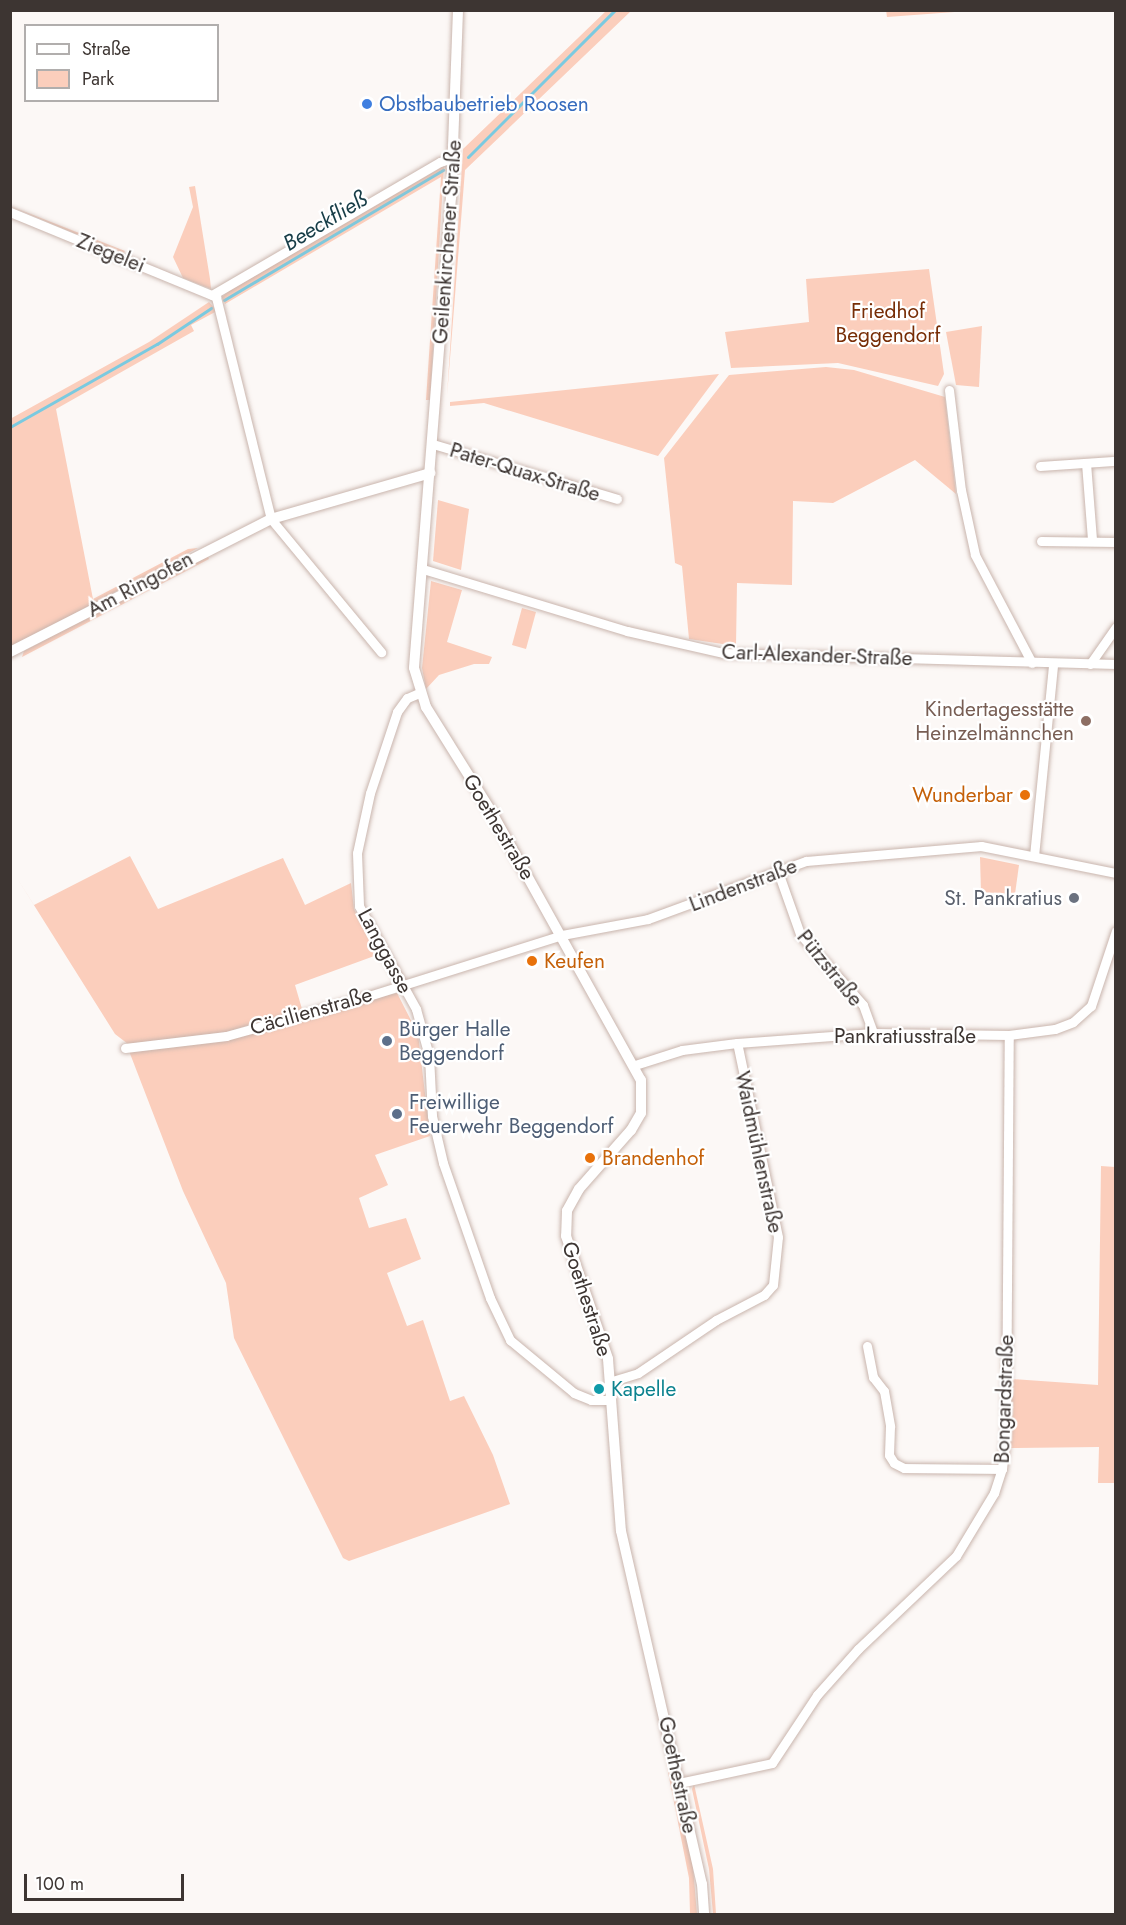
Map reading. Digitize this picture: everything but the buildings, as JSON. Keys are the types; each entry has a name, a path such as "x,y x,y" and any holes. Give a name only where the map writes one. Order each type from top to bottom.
{"street":[{"name":"Geilenkirchener Straße","path":"430,473 453,158 458,10"},
{"path":"381,652 271,519 219,301 212,295 453,158"},
{"name":"Ziegelei","path":"10,212 212,295"},
{"path":"948,390 961,490 975,555 1032,663"},
{"name":"Pater-Quax-Straße","path":"433,444 617,500"},
{"path":"1040,466 1113,461"},
{"path":"1086,463 1092,539"},
{"name":"Am Ringofen","path":"10,652 167,569 271,519 430,473"},
{"name":"Goethestraße","path":"430,473 414,668 419,693 562,935 599,1008 635,1065 644,1097 641,1113 631,1130 579,1189 565,1220 568,1249 608,1359 621,1531 702,1884 704,1914"},
{"path":"1041,541 1092,539 1116,542"},
{"name":"Carl-Alexander-Straße","path":"423,569 627,631 723,653 1116,664"},
{"path":"1090,664 1116,627"},
{"path":"1034,856 1053,664"},
{"name":"Langgasse","path":"419,693 407,698 390,729 357,853 359,906 416,1009 429,1056 432,1116 443,1163 490,1298 510,1340 543,1371 574,1393 610,1400"},
{"name":"Lindenstraße","path":"562,935 613,927 688,906 777,869 806,861 981,846 1116,873"},
{"name":"Pützstraße","path":"777,869 800,934 862,1005 873,1033"},
{"name":"Pankratiusstraße","path":"635,1065 682,1050 737,1043 873,1033 1010,1035 1055,1029 1081,1017 1091,1006 1116,931"},
{"name":"Cäcilienstraße","path":"125,1048 226,1036 562,935"},
{"name":"Bongardstraße","path":"679,1783 772,1764 817,1695 858,1649 956,1556 980,1523 1002,1469 1010,1035"},
{"name":"Waidmühlenstraße","path":"609,1382 638,1373 716,1320 764,1295 773,1285 778,1237 737,1043"},
{"path":"867,1346 873,1377 884,1391 890,1426 889,1455 894,1463 904,1468 1002,1469"}],"green space":[{"path":"886,10 968,10 968,11 887,17"},
{"path":"606,11 631,11 465,170 447,396 463,149"},
{"path":"444,166 430,400 426,400 441,177 225,304 222,297 229,291"},
{"path":"195,186 211,289 183,278 173,257 193,207 189,187"},
{"path":"10,206 125,251 123,254"},
{"name":"Friedhof Beggendorf","path":"929,269 944,374 938,386 838,363 731,368 725,332 809,322 806,279"},
{"path":"209,302 217,311 191,325 194,331 56,409 93,599 188,549 198,548 11,647 10,419 149,342"},
{"path":"982,326 979,387 956,385 946,332"},
{"path":"826,367 854,370 945,397 956,494 915,460 833,503 793,501 792,585 737,583 736,646 689,639 682,566 675,563 664,458 729,375"},
{"path":"719,374 658,456 484,403 450,406 450,402"},
{"path":"438,500 469,509 461,570 433,561"},
{"path":"207,554 209,559 22,657 24,651"},
{"path":"431,581 462,590 447,642 492,657 489,664 474,664 439,675 426,689 422,668"},
{"path":"522,608 536,612 526,649 512,645"},
{"path":"130,856 158,909 283,858 305,905 351,883 354,909 377,955 295,985 302,1009 227,1032 128,1044 115,1034 10,867 34,905"},
{"path":"980,857 1019,865 1015,894 981,892"},
{"path":"397,993 418,1034 430,1136 375,1155 388,1185 359,1198 369,1228 406,1218 421,1259 387,1273 407,1326 423,1320 450,1401 464,1396 493,1455 510,1504 349,1561 343,1558 234,1338 226,1283 183,1191 129,1051 194,1042"},
{"path":"1101,1166 1115,1167 1115,1483 1098,1483 1099,1447 1010,1448 1012,1379 1098,1385"},
{"path":"665,1757 672,1770 693,1867 697,1914 690,1914 689,1878"},
{"path":"694,1784 713,1869 716,1914 713,1914 709,1869 692,1789"}],"waterway":[{"name":"Beeckfließ","path":"468,157 615,10"},
{"name":"Beeckfließ","path":"224,300 443,170"},
{"name":"Beeckfließ","path":"10,427 157,344 211,308"}],"place":[{"name":"Obstbaubetrieb Roosen","path":"367,104"},
{"name":"Kindertagesstätte Heinzelmännchen","path":"1086,721"},
{"name":"Wunderbar","path":"1025,795"},
{"name":"St. Pankratius","path":"1074,898"},
{"name":"Keufen","path":"532,961"},
{"name":"Bürger Halle Beggendorf","path":"387,1041"},
{"name":"Freiwillige Feuerwehr Beggendorf","path":"397,1114"},
{"name":"Brandenhof","path":"590,1158"},
{"name":"Kapelle","path":"599,1389"}]}
